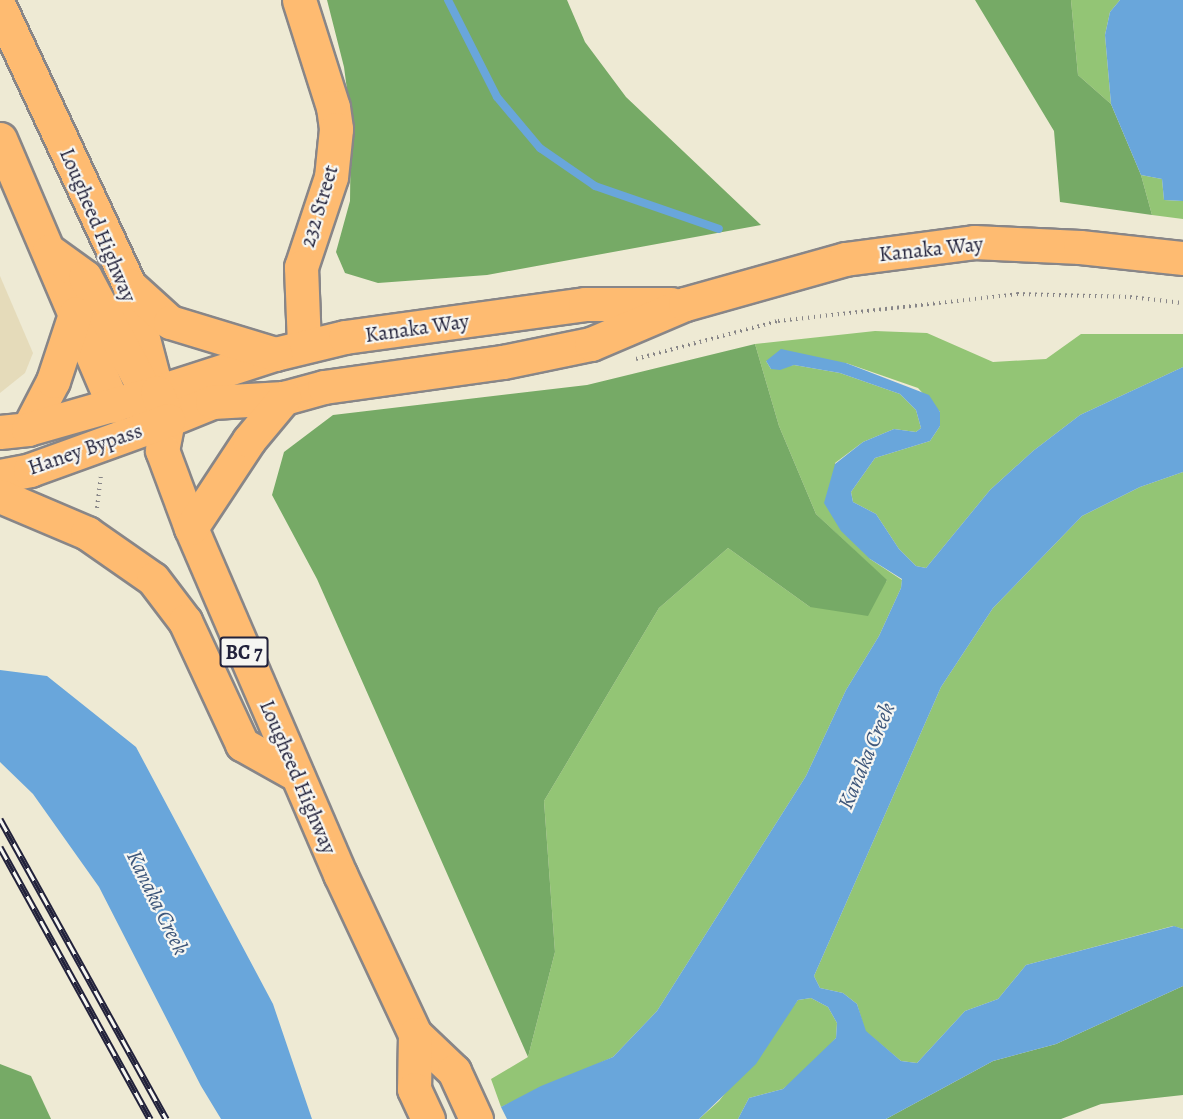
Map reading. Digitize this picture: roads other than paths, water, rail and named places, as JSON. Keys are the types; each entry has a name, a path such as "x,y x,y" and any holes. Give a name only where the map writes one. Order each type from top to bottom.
{"main road":[{"name":"232 Street","path":"290,350 301,267 331,177 336,129 333,107 299,0"},
{"name":"Lougheed Highway","path":"0,8 129,285 160,416 191,528 297,776 416,1034 454,1071 476,1119"},
{"path":"0,139 128,435"},
{"name":"Kanaka Way","path":"160,416 212,402 284,398 324,387 503,362 591,344 685,304 845,259 975,242 1080,247 1183,258"},
{"path":"49,251 85,277 160,416"},
{"path":"129,285 170,322 290,350"},
{"name":"Kanaka Way","path":"160,416 290,350 585,304 685,304"},
{"path":"14,430 53,381 75,314"},
{"path":"191,528 249,440 284,398"},
{"name":"Haney Bypass","path":"14,430 114,406 160,416"},
{"name":"Haney Bypass","path":"0,476 30,470 128,435 160,416"},
{"name":"BC 7","path":"0,496 87,533 153,579 185,621 242,744 297,776"},
{"name":"Lougheed Highway","path":"416,1034 414,1089 428,1119"}],"water":[{"path":"1120,0 1183,0 1183,201 1164,200 1162,179 1141,175 1111,104 1105,35 1110,12"},
{"name":"Kanaka Creek","path":"781,349 846,363 929,395 940,412 940,426 930,441 875,458 851,492 853,502 876,514 899,549 916,566 926,568 990,490 1033,451 1080,415 1183,367 1183,472 1140,487 1082,516 993,608 941,687 814,976 820,988 843,993 857,1004 866,1031 901,1061 917,1063 965,1011 998,999 1026,965 1174,926 1183,929 1183,986 1056,1044 993,1061 886,1119 738,1119 749,1098 783,1089 836,1038 837,1023 828,1007 811,998 798,1000 756,1064 699,1119 507,1119 501,1107 541,1086 613,1057 657,1011 806,776 846,690 879,636 901,588 902,579 870,559 841,531 824,503 835,464 863,442 894,429 916,432 921,428 916,410 900,394 840,373 794,365 780,370 771,369 766,361"},
{"name":"Kanaka Creek","path":"0,670 47,676 136,747 273,1004 312,1119 221,1119 201,1086 99,887 33,794 0,762"}],"waterway":[{"path":"448,0 497,97 540,148 595,186 719,229"}],"railway":[{"path":"0,819 166,1119"},
{"path":"0,847 150,1119"}]}
